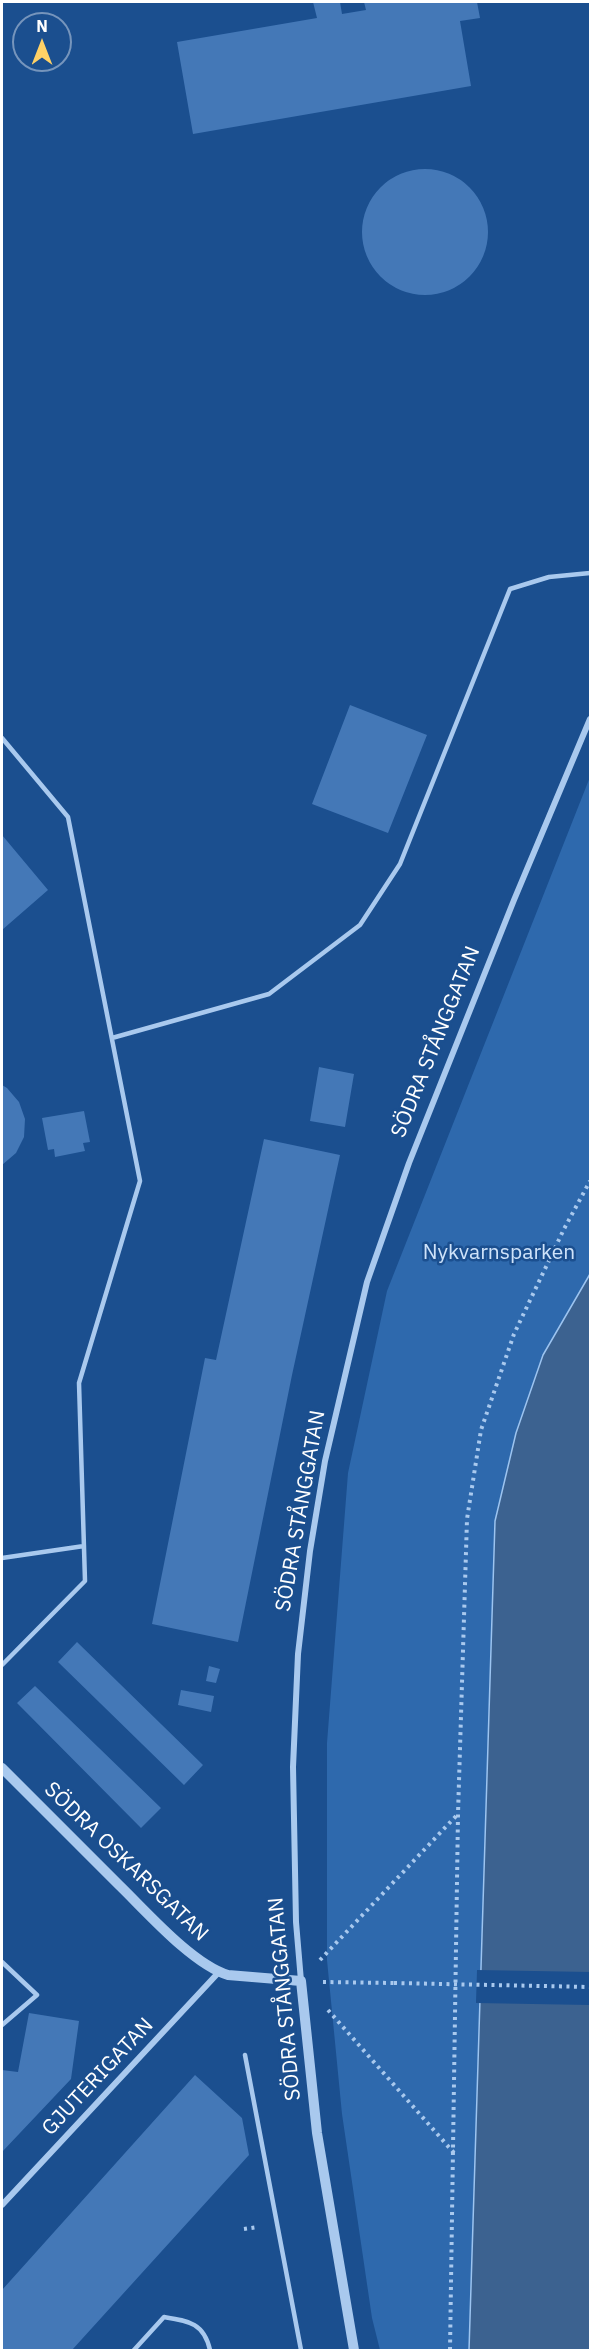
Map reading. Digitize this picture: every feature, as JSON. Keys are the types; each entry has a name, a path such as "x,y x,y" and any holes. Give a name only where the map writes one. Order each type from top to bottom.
{"street":[{"name":"SÖDRA STÅNGGATAN","path":"354,2350 318,2143 296,1922 293,1767 298,1654 310,1551 330,1438 367,1282 409,1163 514,900 591,719"},
{"name":"SÖDRA OSKARSGATAN","path":"2,1768 172,1936 219,1972 242,1977 301,1981"},
{"name":"GJUTERIGATAN","path":"2,2205 219,1972"}],"lane":[{"path":"112,1038 269,994 360,925 400,864 510,589 549,577 591,573"},
{"path":"2,738 68,817 140,1181 79,1383 85,1581 2,1665"},
{"path":"2,1558 84,1546"},
{"path":"2,1962 37,1995 2,2025"},
{"path":"245,2055 301,2350"},
{"path":"134,2350 164,2317 189,2321 207,2336 210,2350"}],"path":[{"path":"450,2350 458,1814 467,1519 481,1430 514,1334 564,1229 591,1181"},
{"path":"301,1981 458,1814"},
{"path":"301,1981 591,1988"},
{"path":"301,1981 454,2153"}],"green space":[{"name":"Nykvarnsparken","path":"590,777 590,1274 543,1355 516,1433 495,1521 469,2350 380,2350 372,2318 342,2114 327,1960 327,1743 348,1473 387,1291"}],"shaded area":[{"path":"590,1274 590,2350 469,2350 495,1521 516,1433 543,1355"}],"pier":[{"path":"477,1970 590,1972 590,2005 476,2003"}],"building":[{"path":"313,2 340,2 342,14 366,10 364,2 477,2 480,18 460,21 471,86 193,134 177,42 317,18"},
{"path":"425,169 449,174 469,188 483,208 488,232 483,256 469,276 449,290 425,295 401,290 381,276 367,256 362,232 367,208 381,188 401,174"},
{"path":"350,705 427,735 388,833 312,804"},
{"path":"2,835 48,890 2,930"},
{"path":"319,1067 354,1074 345,1127 310,1121"},
{"path":"2,1085 19,1102 25,1119 24,1137 16,1153 2,1165"},
{"path":"84,1111 90,1142 83,1143 85,1151 55,1157 54,1149 48,1150 42,1118"},
{"path":"264,1139 340,1155 292,1375 238,1642 152,1624 205,1358 216,1360"},
{"path":"77,1642 203,1765 184,1785 58,1662"},
{"path":"209,1666 220,1669 216,1683 206,1681"},
{"path":"35,1686 161,1808 141,1828 17,1703"},
{"path":"181,1690 214,1696 211,1712 178,1705"},
{"path":"29,2013 79,2021 71,2079 2,2152 2,2070 18,2072"},
{"path":"195,2075 242,2118 249,2155 72,2350 2,2350 2,2290"}]}
